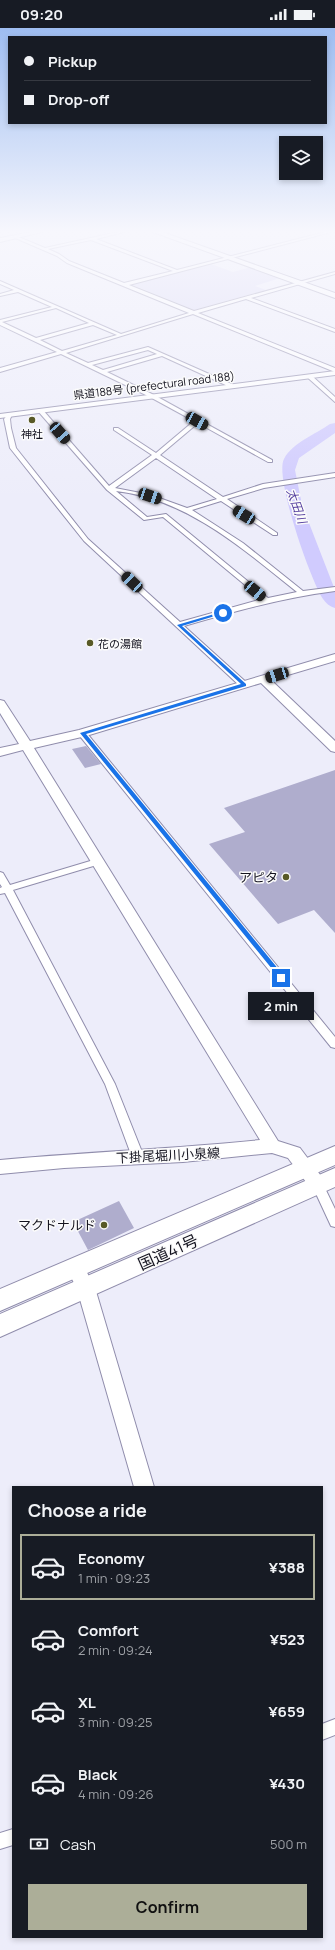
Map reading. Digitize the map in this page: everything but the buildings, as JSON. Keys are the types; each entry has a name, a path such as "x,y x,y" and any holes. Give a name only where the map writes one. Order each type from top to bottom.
{"highway":[{"name":"国道41号","path":"0,1326 86,1288 320,1177 335,1155"},
{"name":"国道41号","path":"0,1300 75,1267 320,1177"}],"street":[{"path":"0,322 152,396 270,461"},
{"path":"90,322 120,335"},
{"path":"0,370 164,322"},
{"path":"213,322 335,372"},
{"path":"310,322 335,331"},
{"path":"35,340 93,323"},
{"path":"88,365 148,348 232,386"},
{"path":"103,372 163,354"},
{"name":"県道188号 (prefectural road 188)","path":"0,416 335,372"},
{"path":"309,376 335,400"},
{"path":"0,406 9,415 8,428 13,448 86,540 244,685"},
{"path":"40,410 109,489 146,519 164,515 267,600"},
{"path":"109,489 155,456 197,421"},
{"path":"116,430 275,534"},
{"path":"187,510 263,486 315,478 334,477"},
{"path":"109,489 133,491 187,510 255,555 302,593"},
{"path":"179,625 267,600 302,593 335,589"},
{"path":"0,752 82,733 335,657"},
{"path":"263,679 335,748"},
{"path":"0,703 272,1146"},
{"path":"82,733 335,1044"},
{"path":"4,890 97,862"},
{"path":"0,875 4,890 110,1084 138,1157"},
{"name":"下掛尾堀川小泉線","path":"0,1168 234,1151 272,1146 294,1153 320,1177"},
{"path":"320,1177 335,1222"},
{"path":"75,1267 86,1288 144,1486"},
{"path":"323,1732 335,1727"},
{"path":"0,1841 12,1837"}],"waterway":[{"name":"太田川","path":"335,427 294,456 290,460 288,470 290,486 302,527 330,597 335,603"}],"place":[{"name":"神社","path":"32,420"},
{"name":"花の湯館","path":"90,643"},
{"name":"アピタ","path":"286,877"},
{"name":"マクドナルド","path":"104,1225"}],"route":[{"path":"223,613 179,625 244,685 82,733 281,978"}]}
